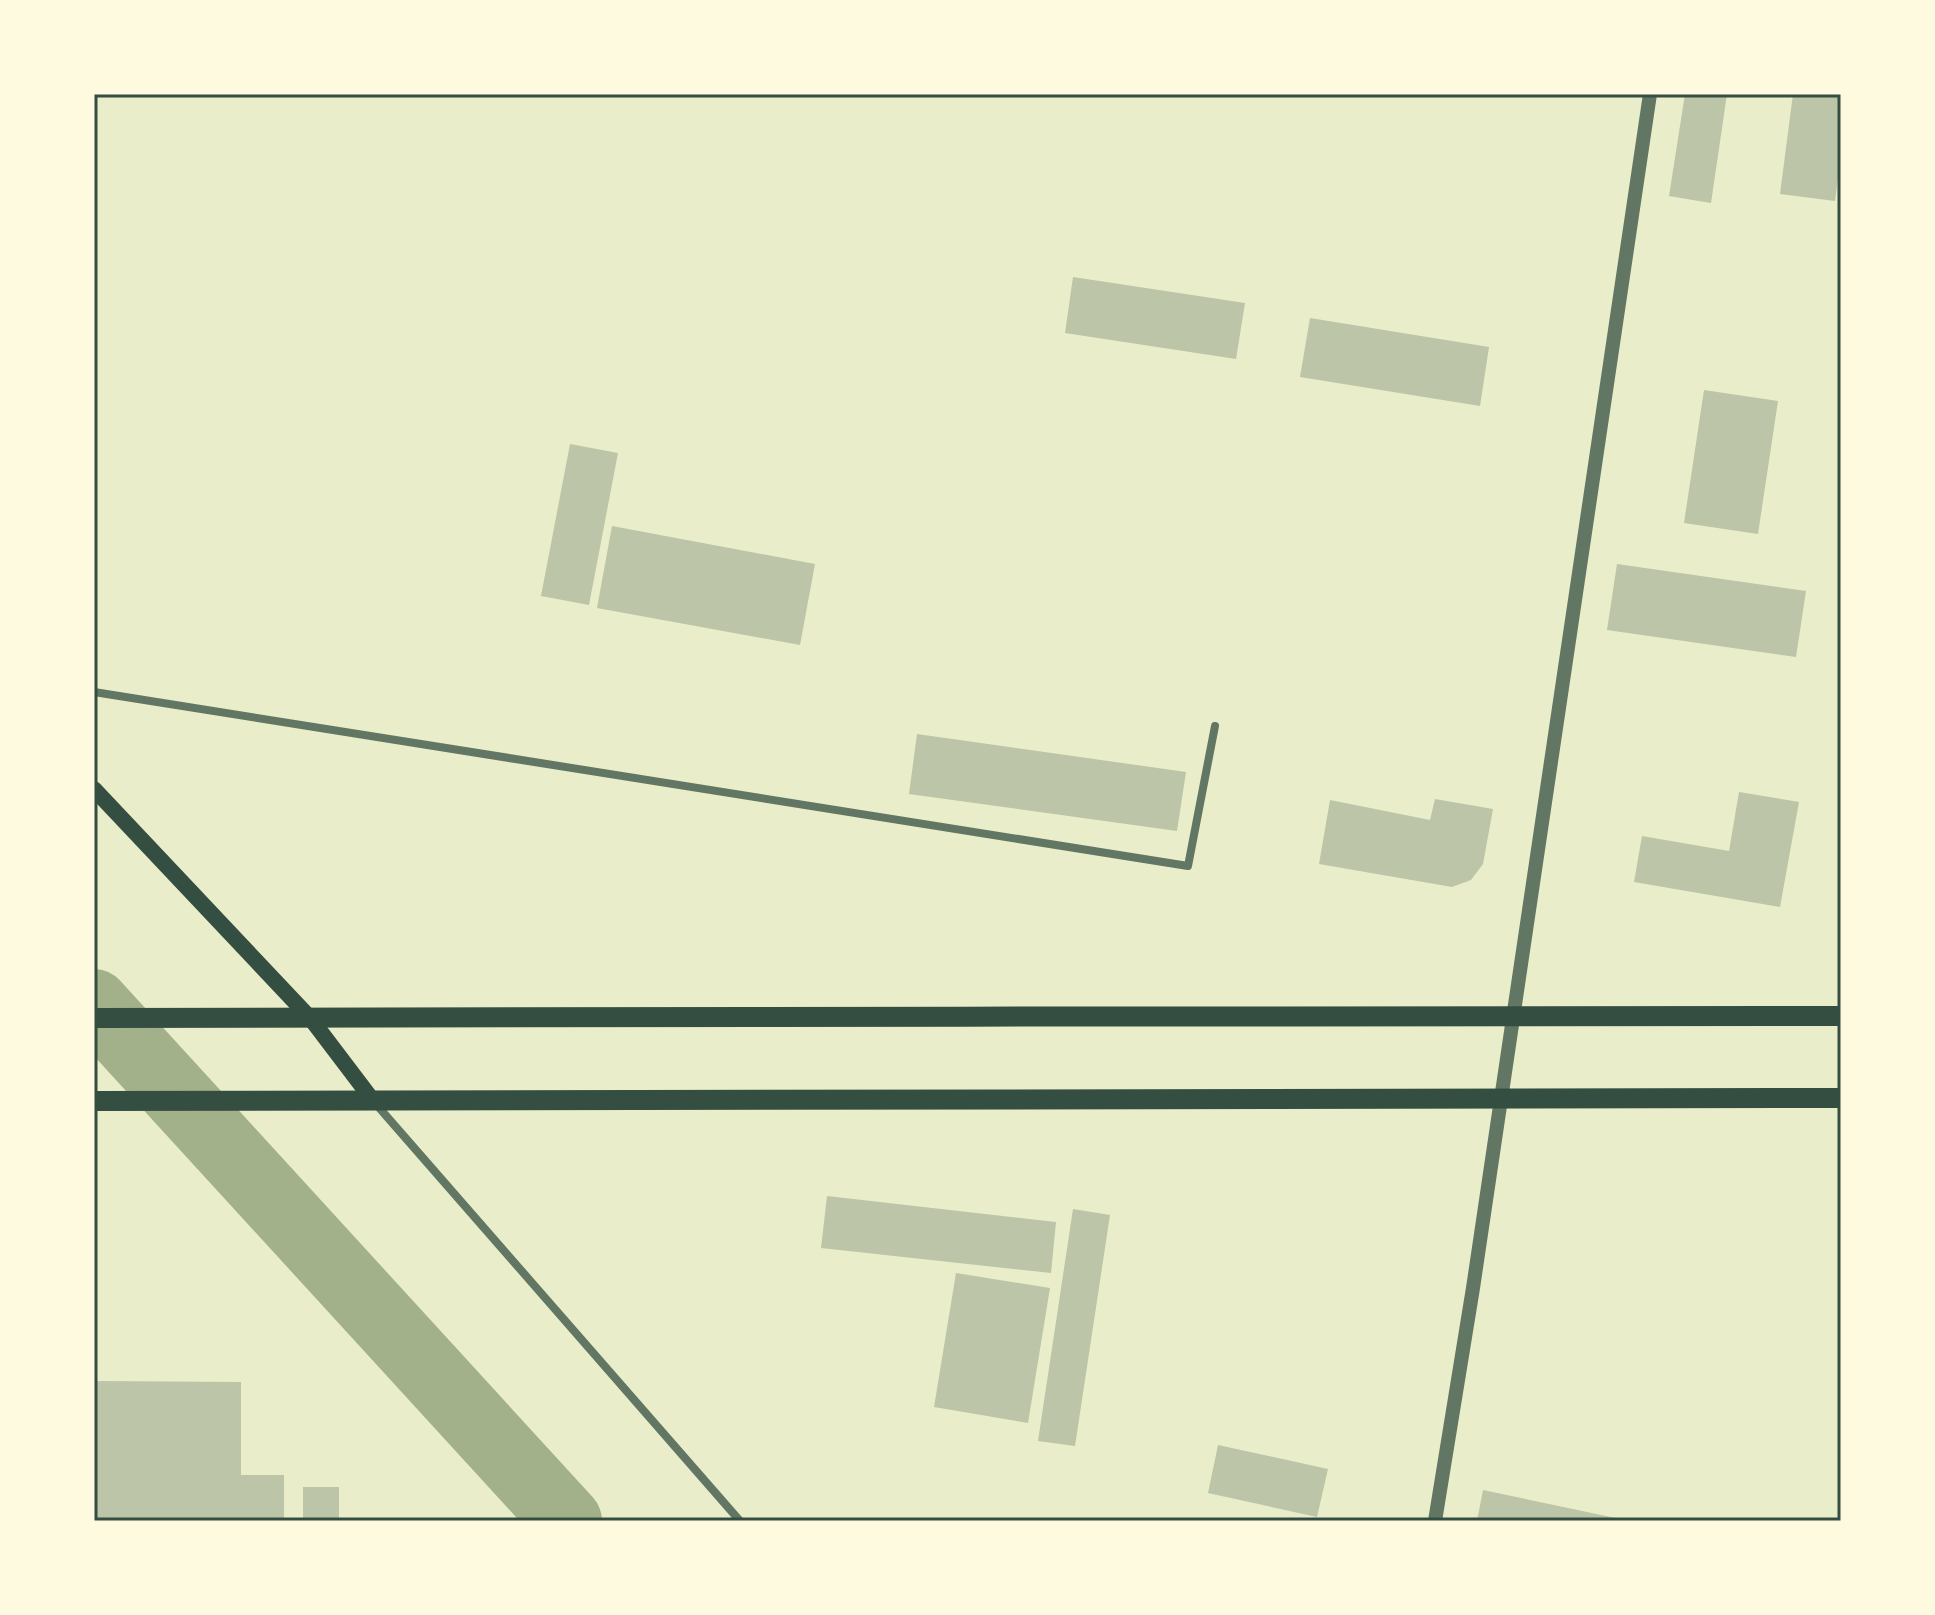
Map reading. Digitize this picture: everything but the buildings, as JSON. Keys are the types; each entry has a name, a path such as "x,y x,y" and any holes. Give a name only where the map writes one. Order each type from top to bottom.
{"main road":[{"path":"94,789 311,1019 374,1102"},
{"path":"94,1018 1514,1013 1841,1016"},
{"path":"101,1101 1841,1098"}],"street":[{"path":"1435,1521 1514,1013 1650,94"},
{"path":"94,692 1188,866 1215,726"},
{"path":"374,1102 740,1521"}],"waterway":[{"path":"94,1004 567,1521"}]}
